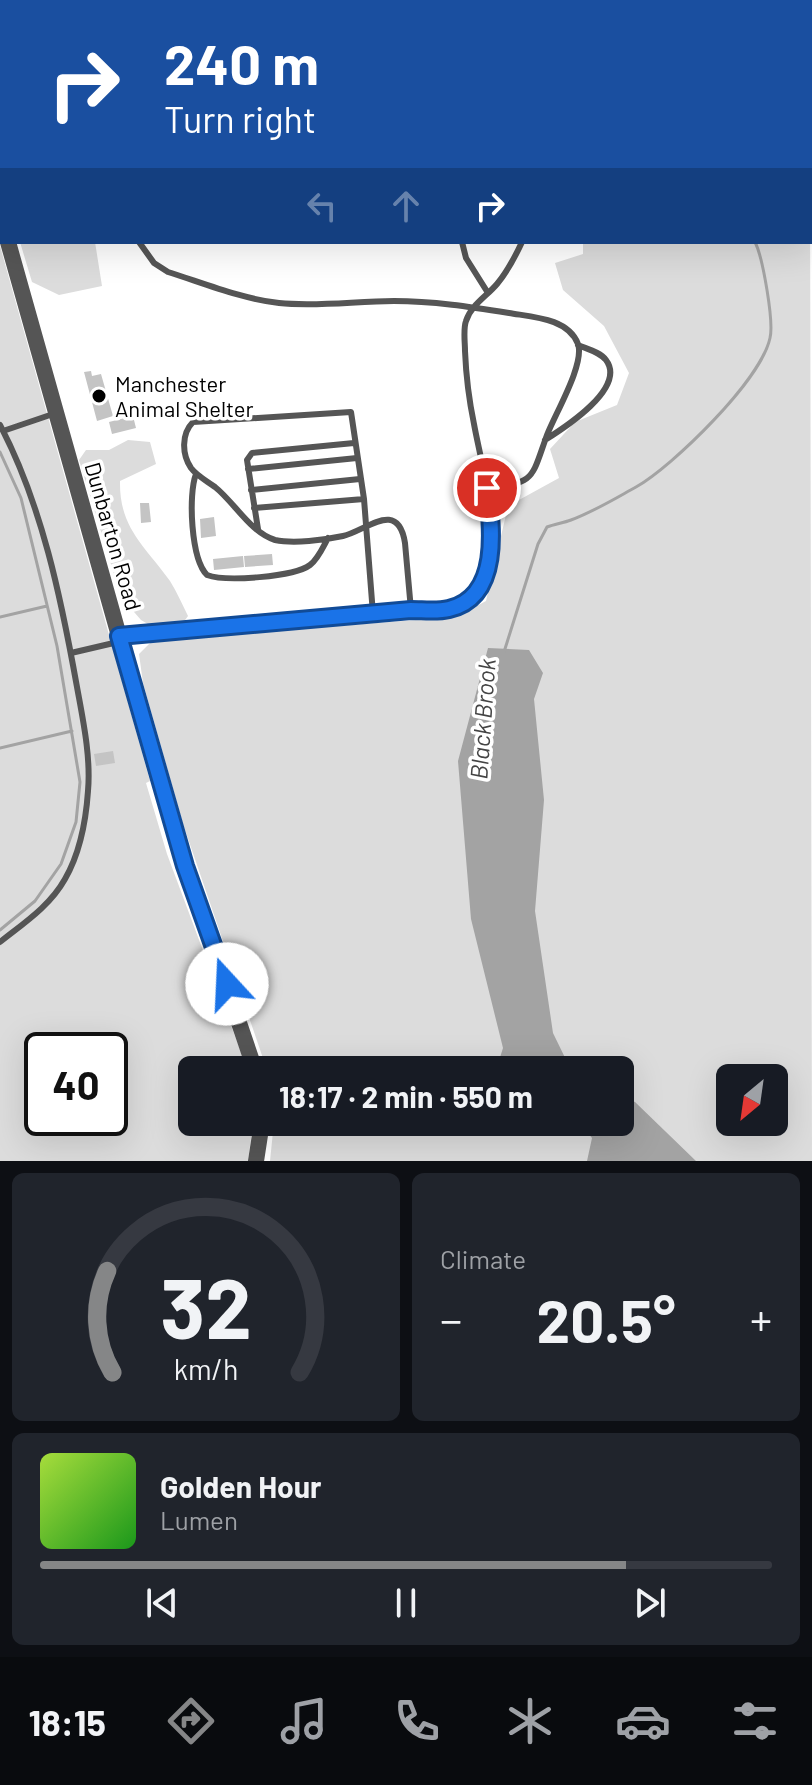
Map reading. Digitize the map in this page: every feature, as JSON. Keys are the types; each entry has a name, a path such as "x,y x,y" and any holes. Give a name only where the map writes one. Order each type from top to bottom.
{"street":[{"name":"Dunbarton Road","path":"9,244 185,866 250,1056"},
{"path":"256,1161 260,1136"}],"lane":[{"path":"140,244 154,263 168,272 273,302 420,302 551,321 565,328 578,345 602,356 608,362 609,377 590,408 545,440"},
{"path":"462,244 466,258 488,293"},
{"path":"71,653 120,639 411,610 441,610 456,606 475,592 484,579 493,533 473,422 465,360 465,322 473,308 507,270 521,244"},
{"path":"487,488 522,484 530,479 577,366 578,345"},
{"path":"373,614 366,548 366,525 364,499 351,412 193,422 184,438 186,459 196,474 258,529 275,540 349,534 366,525 377,519 387,519 397,524 403,532 411,610"},
{"path":"0,942 46,906 66,878 80,840 88,789 83,724 71,653 40,521 14,451 2,428 56,413"},
{"path":"258,529 247,460 252,453 354,443"},
{"path":"248,469 357,458"},
{"path":"196,474 191,486 192,509 198,562 207,575 223,578 298,571 314,561 328,538"},
{"path":"251,490 360,479"},
{"path":"254,508 364,499"}],"shaded area":[{"path":"21,244 95,244 102,286 59,295 32,282"},
{"path":"583,244 810,244 812,1161 270,1161 273,1136 634,1136 634,1056 262,1056 183,824 143,683 139,654 153,640 456,617 486,601 508,506 559,478 550,449 575,422 617,405 629,373 604,326 563,290 555,263 583,254"},
{"path":"0,246 150,781 146,783 167,854 242,1056 178,1056 178,1136 251,1136 248,1161 0,1161"},
{"path":"128,440 150,442 156,464 120,481 124,512 135,536 175,589 188,616 183,623 153,627 141,620 121,597 79,460 86,450 109,450"}],"water":[{"path":"488,648 529,650 543,673 534,699 544,800 535,911 553,1033 564,1056 500,1056 503,1048 471,919 458,761"},
{"path":"634,1102 696,1161 587,1161 590,1136 634,1136"}],"building":[{"name":"Manchester Animal Shelter","path":"91,371 92,376 101,374 113,416 97,421 84,372"},
{"path":"133,416 136,428 112,434 109,422"},
{"path":"140,503 149,503 151,522 141,523"},
{"path":"214,517 216,536 201,538 200,519"},
{"path":"272,554 273,565 245,567 244,556"},
{"path":"243,556 244,567 214,570 213,559"},
{"path":"113,751 115,763 96,766 94,754"}],"waterway":[{"name":"Black Brook","path":"504,652 538,544 547,527 588,513 636,487 671,461 714,420 763,356 771,330 764,275 756,244"},
{"path":"0,452 21,498 57,646 80,782 76,822 61,864 35,901 0,930"},
{"path":"0,617 47,606"},
{"path":"0,748 72,731"}],"place":[{"name":"Manchester Animal Shelter","path":"99,396"}],"route":[{"path":"227,984 185,866 119,636 449,609 463,603 484,579 493,533 487,488"}]}
